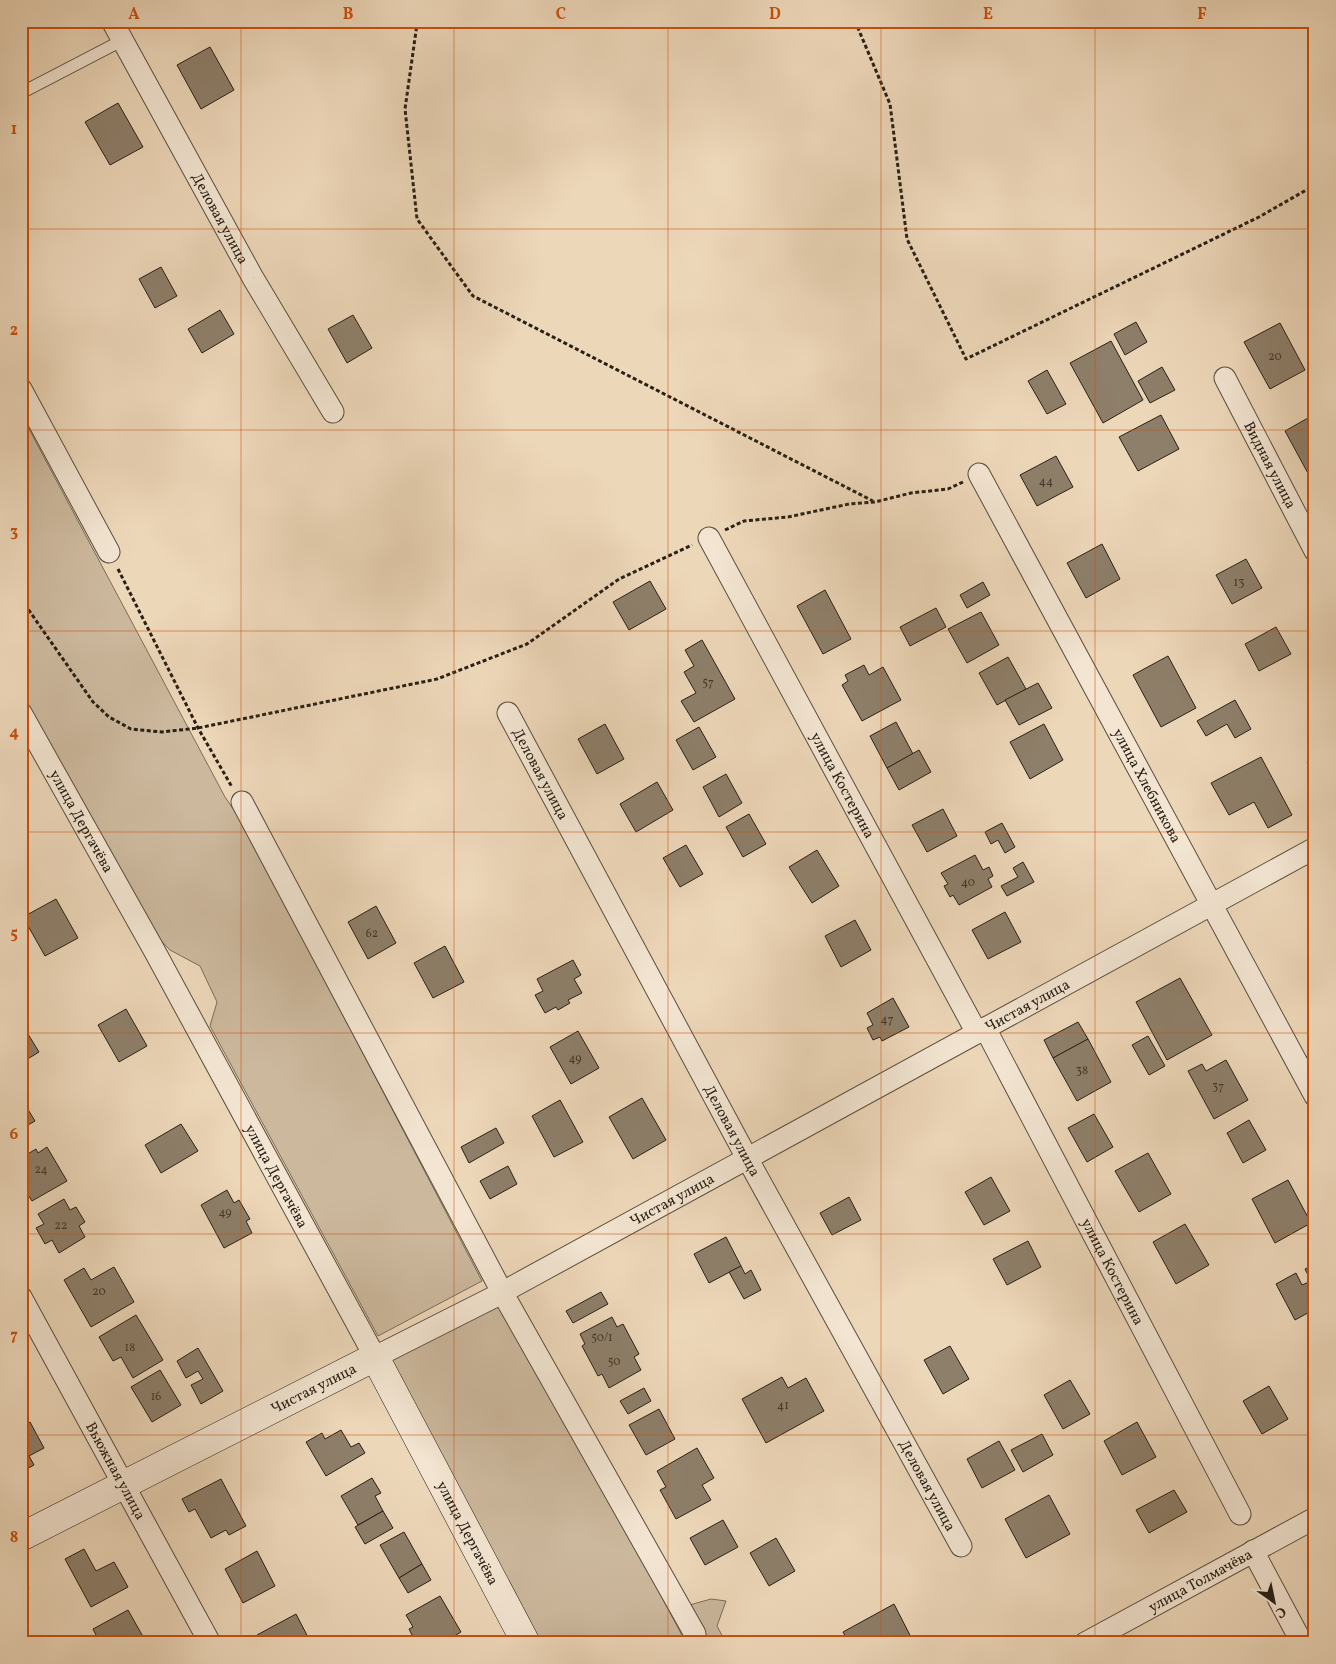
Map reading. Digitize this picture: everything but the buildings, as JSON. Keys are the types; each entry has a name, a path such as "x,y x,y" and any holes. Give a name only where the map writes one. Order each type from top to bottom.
{"street":[{"name":"Деловая улица","path":"112,21 253,278 333,412"},
{"name":"Видная улица","path":"1225,378 1315,551"},
{"path":"21,389 109,552"},
{"name":"улица Хлебникова","path":"979,474 1315,1096"},
{"name":"улица Костерина","path":"709,538 981,1030 1240,1514"},
{"name":"улица Дергачёва","path":"21,713 159,959 375,1357 526,1643"},
{"name":"Деловая улица","path":"508,713 747,1158 961,1546"},
{"path":"242,802 502,1292 695,1634"},
{"name":"Чистая улица","path":"21,1537 502,1292 1315,848"},
{"name":"Вьюжная улица","path":"21,1297 210,1643"},
{"name":"улица Толмачёва","path":"1085,1643 1315,1518"},
{"path":"1252,1551 1302,1643"}],"lane":[{"path":"21,93 123,40"}],"path":[{"path":"416,21 405,109 417,219 473,296 874,502"},
{"path":"855,21 890,104 907,239 966,359 1259,217 1315,185"},
{"path":"21,599 93,702 108,717 131,729 162,732 198,728 437,679 527,644 619,580 744,522 788,517 849,504 874,502 911,493 948,489 979,474"},
{"path":"109,552 198,728 242,802"}],"shaded area":[{"path":"21,414 225,797 242,822 482,1281 378,1336 210,1026 217,1002 200,966 170,950 147,926 21,695"},
{"path":"491,1301 508,1309 684,1639 692,1641 686,1606 711,1599 726,1601 717,1626 726,1643 540,1643 392,1367 393,1354"}]}
